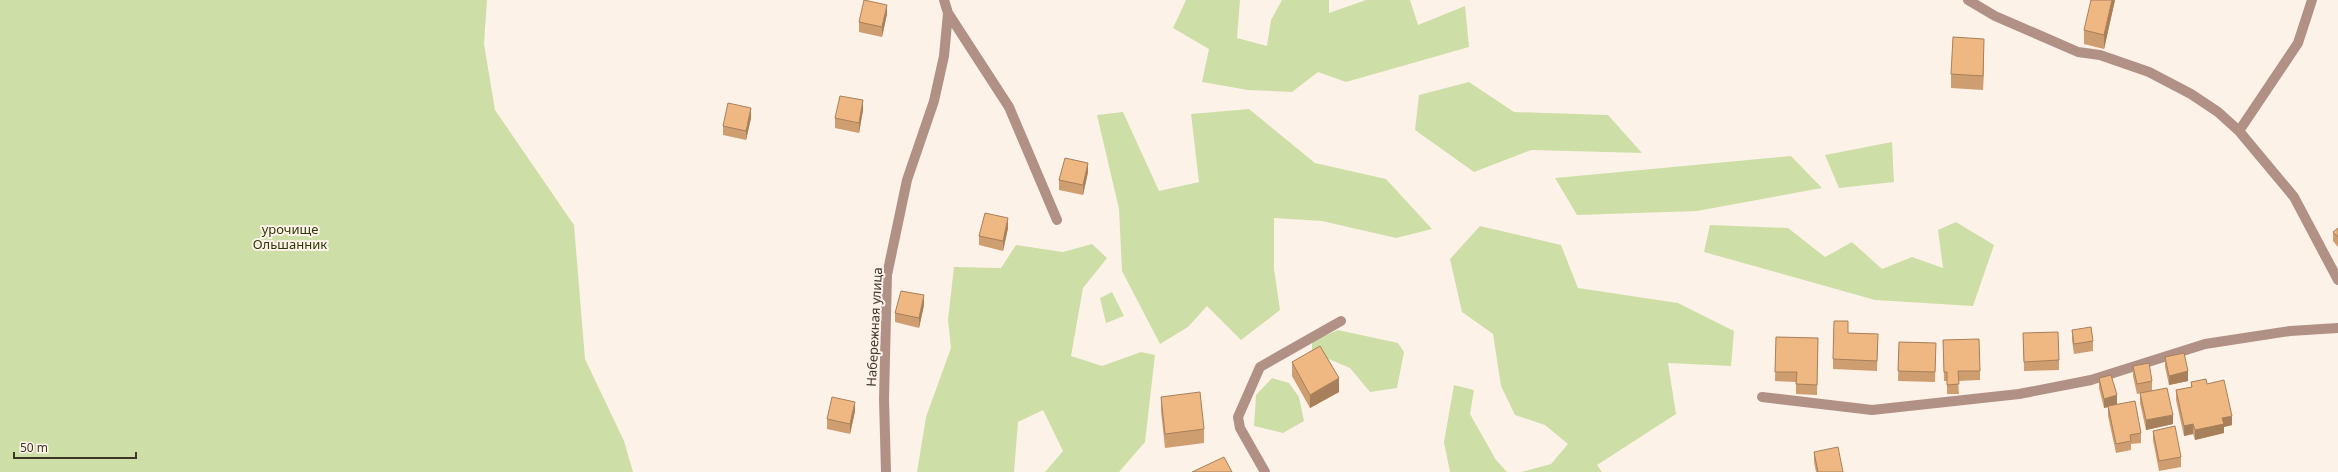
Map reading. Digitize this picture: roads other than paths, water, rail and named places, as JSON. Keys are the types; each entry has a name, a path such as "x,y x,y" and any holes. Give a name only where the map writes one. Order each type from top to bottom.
{"street":[{"name":"Набережная улица","path":"886,472 884,399 887,275 907,180 934,101 944,56 948,12 944,0"},
{"path":"1968,0 1995,16 2078,52 2100,55 2149,72 2213,109 2239,131 2294,197 2338,280"},
{"path":"2239,131 2298,43 2312,0"},
{"path":"948,12 1009,106 1057,220"},
{"path":"1265,472 1240,428 1238,417 1260,367 1341,321"},
{"path":"1762,397 1872,410 2011,394 2091,380 2205,344 2290,331 2338,328"}],"park label":[{"name":"урочище Ольшанник","path":"290,236"}]}
